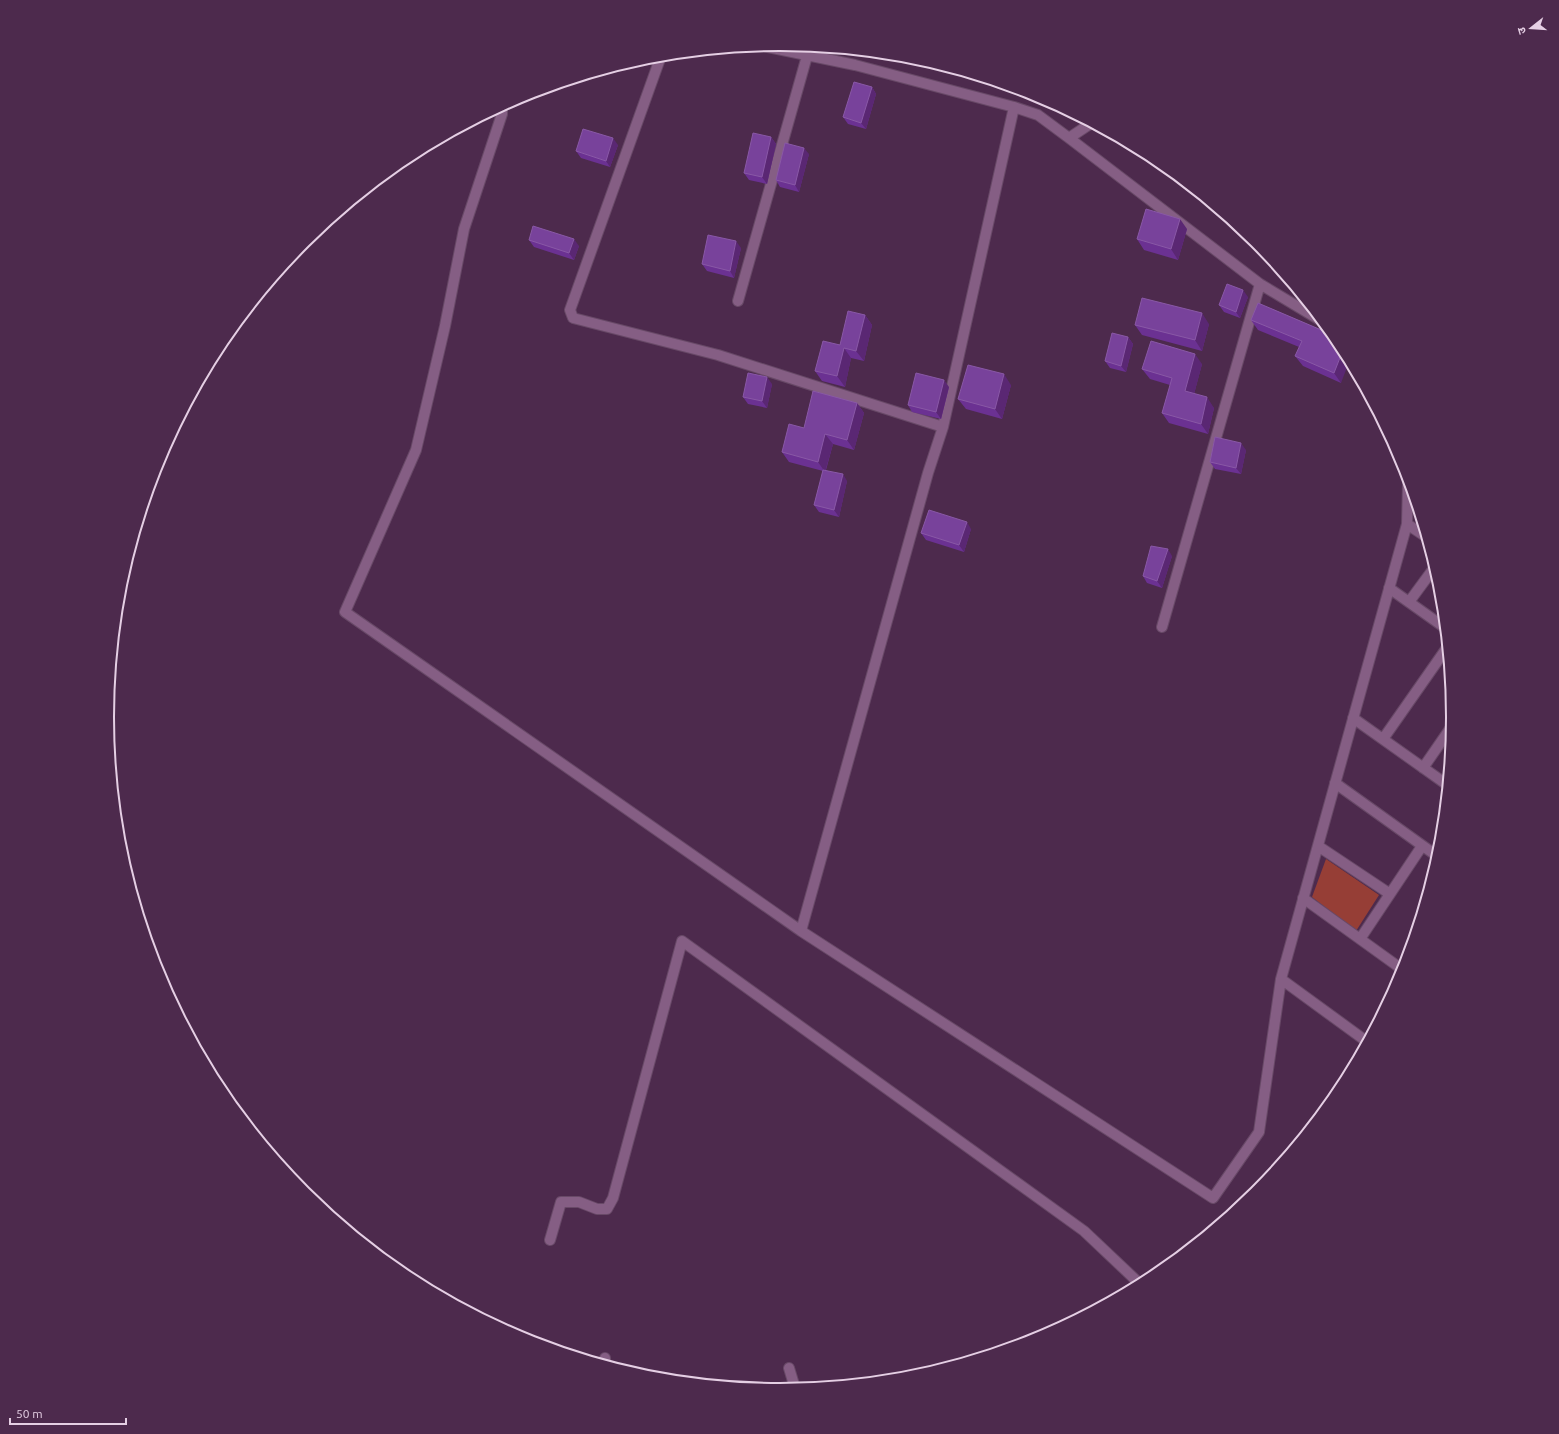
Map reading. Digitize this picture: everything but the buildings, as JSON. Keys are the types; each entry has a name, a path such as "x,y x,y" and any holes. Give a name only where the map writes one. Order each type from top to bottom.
{"street":[{"path":"785,51 855,65 1014,107 1038,115 1260,284 1309,313"},
{"path":"738,301 807,56"},
{"path":"659,63 570,310 573,318 718,355 943,427"},
{"path":"801,931 928,473 943,427 1014,107"},
{"path":"502,112 464,229 446,326 416,450 345,612 801,931 1213,1198 1259,1132 1281,979 1407,524 1408,497"},
{"path":"1069,138 1086,126"},
{"path":"1162,627 1260,284"},
{"path":"1407,524 1419,532"},
{"path":"1409,602 1430,574"},
{"path":"1389,588 1439,623"},
{"path":"1383,739 1442,654"},
{"path":"1353,718 1442,781"},
{"path":"1423,768 1445,736"},
{"path":"1335,783 1432,852"},
{"path":"1318,846 1390,894"},
{"path":"1360,939 1422,846"},
{"path":"1303,898 1397,966"},
{"path":"550,1240 561,1202 579,1202 597,1209 607,1209 612,1198 682,941 1084,1231 1136,1280"},
{"path":"1281,979 1362,1038"},
{"path":"789,1368 793,1383"}],"shaded area":[{"path":"1326,859 1379,895 1356,931 1312,897"}]}
